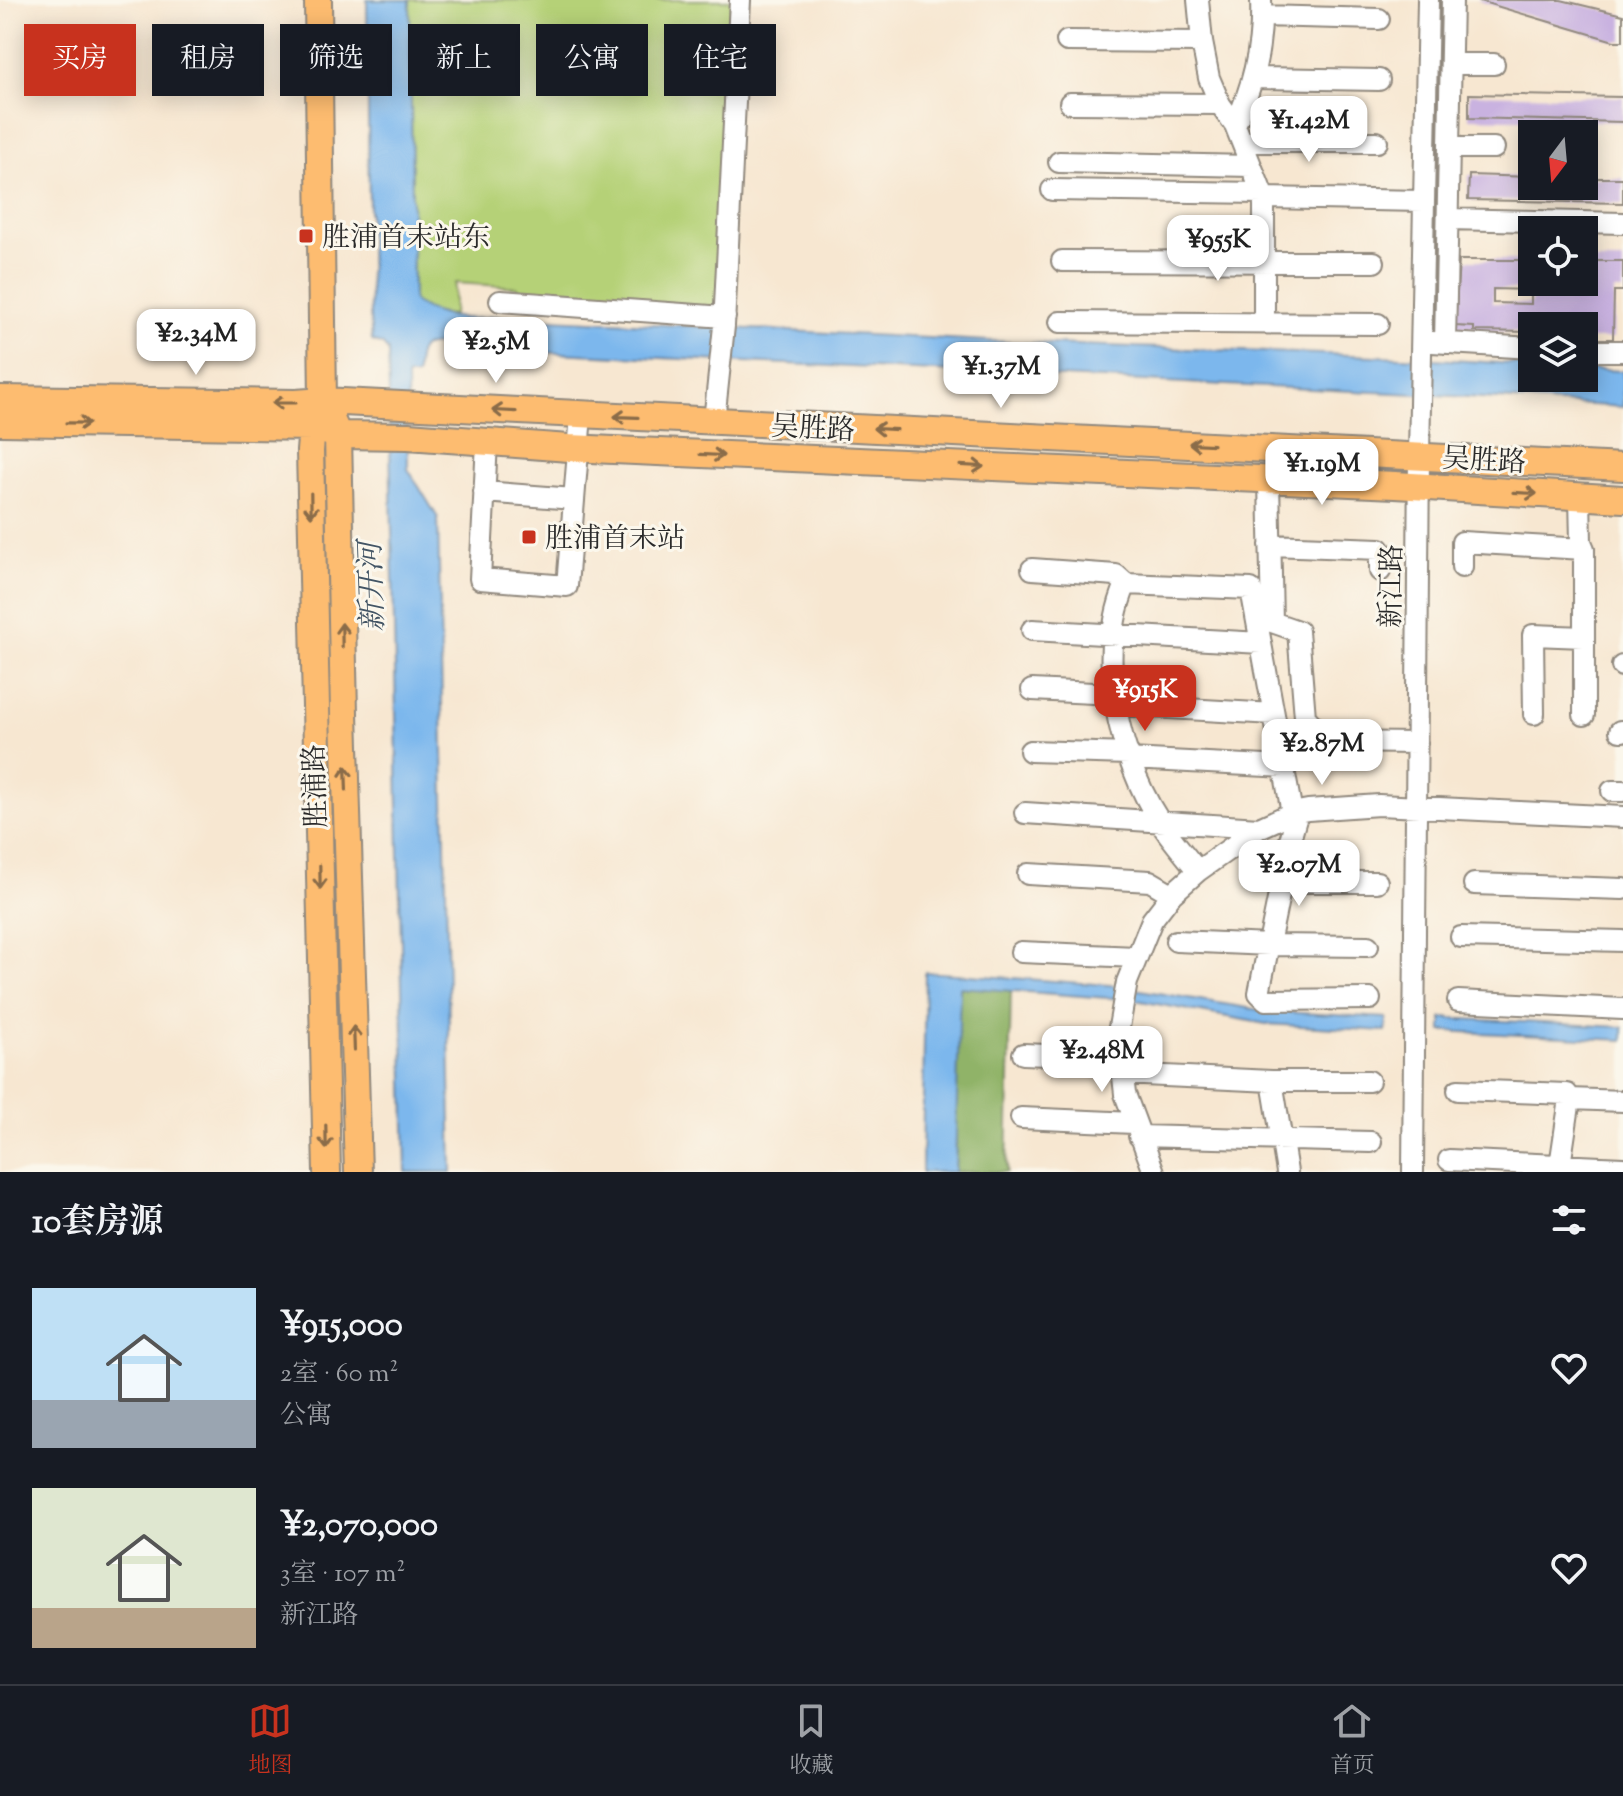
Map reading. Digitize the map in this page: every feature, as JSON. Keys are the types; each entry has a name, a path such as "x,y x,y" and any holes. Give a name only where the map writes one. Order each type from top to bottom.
{"main road":[{"name":"胜浦路","path":"318,0 323,401 338,435 358,1172"},
{"name":"吴胜路","path":"0,399 323,401 1623,467"},
{"name":"胜浦路","path":"323,401 312,427 311,480 327,1172"},
{"name":"吴胜路","path":"0,422 312,427 338,435 399,436 578,449 1370,484 1623,499"},
{"path":"1370,453 1370,484"},
{"path":"1474,458 1474,490"}],"street":[{"path":"714,421 724,322 740,0"},
{"path":"1198,0 1209,78 1238,133 1263,196 1264,323"},
{"name":"新江路","path":"1413,1172 1419,455 1428,0"},
{"path":"1445,343 1452,0"},
{"path":"1238,133 1254,78 1261,8 1379,19"},
{"path":"1067,41 1202,42"},
{"path":"1451,64 1494,64"},
{"path":"1254,78 1379,80"},
{"path":"1070,103 1220,104"},
{"path":"1238,133 1377,142"},
{"path":"1449,148 1494,148"},
{"path":"1059,162 1251,166"},
{"path":"1052,190 1423,201"},
{"path":"1448,219 1623,223"},
{"path":"1062,261 1374,262"},
{"path":"500,301 724,322"},
{"path":"1060,322 1378,324"},
{"path":"1422,348 1445,343 1518,347"},
{"path":"1598,351 1623,351"},
{"path":"487,442 480,579 567,586 581,415"},
{"path":"1269,480 1272,622 1298,631 1305,717 1329,742 1417,743"},
{"path":"484,492 574,499"},
{"path":"1584,496 1581,542 1584,549 1584,715"},
{"path":"1462,567 1462,542 1584,549"},
{"path":"1270,545 1380,549 1380,571"},
{"path":"1032,569 1116,575 1126,584"},
{"path":"1126,584 1118,601 1112,671 1115,700 1129,756 1159,820 1198,871"},
{"path":"1126,584 1251,589 1295,813 1259,993 1266,1000 1370,999"},
{"path":"1032,630 1261,643"},
{"path":"1534,714 1533,635 1584,637"},
{"path":"1032,690 1274,714"},
{"path":"1030,751 1284,767"},
{"path":"1154,1172 1136,1130 1120,1066 1118,1033 1127,982 1152,920 1172,894 1198,871 1259,828 1295,813 1379,805 1623,817"},
{"path":"1025,813 1259,828"},
{"path":"1028,874 1150,881 1172,894"},
{"path":"1281,882 1377,882"},
{"path":"1474,884 1623,889"},
{"path":"1461,937 1623,941"},
{"path":"1176,941 1368,946"},
{"path":"1021,952 1136,957"},
{"path":"1458,1001 1623,1008"},
{"path":"1023,1054 1272,1081 1369,1081"},
{"path":"1272,1081 1287,1172"},
{"path":"1458,1090 1567,1094 1570,1099 1560,1169"},
{"path":"1570,1099 1623,1101"},
{"path":"1021,1118 1136,1130 1282,1140 1371,1142"},
{"path":"1449,1160 1560,1169 1623,1168"}],"green space":[{"path":"410,0 732,0 731,24 664,24 664,96 728,96 718,310 518,295 518,287 455,283 453,315 430,312 417,305 413,300 411,96 520,96 520,24 410,24"},
{"path":"959,987 1011,990 1007,1172 955,1172"}],"water":[{"path":"367,0 410,0 408,96 411,96 413,300 427,310 473,319 491,316 1518,364 1518,392 1598,392 1598,370 1623,371 1623,407 1437,395 494,350 492,343 461,337 453,345 423,347 418,357 417,376 407,376 408,469 438,518 452,1172 406,1172 388,351 383,345 372,341 370,318 368,96 392,96 392,24 367,24"},
{"path":"925,972 1110,985 1266,1011 1387,1018 1386,1031 1266,1024 1135,1000 960,987 955,1172 922,1172"},
{"path":"1442,1018 1623,1027 1623,1040 1442,1031"}],"building":[{"path":"1476,0 1561,0 1623,15 1623,41 1614,41"},
{"path":"1469,94 1623,97 1623,122 1469,118"},
{"path":"1469,175 1518,177 1518,200 1598,200 1598,178 1623,178 1623,203 1468,200"},
{"path":"1459,260 1518,260 1518,290 1493,289 1493,303 1531,304 1531,296 1598,296 1598,261 1623,261 1623,291 1614,291 1613,339 1598,339 1598,312 1518,312 1518,332 1474,331 1474,327 1455,326"}],"place":[{"name":"胜浦首末站东","path":"306,236"},
{"name":"胜浦首末站","path":"529,537"}],"water label":[{"name":"新开河","path":"371,587"}]}
